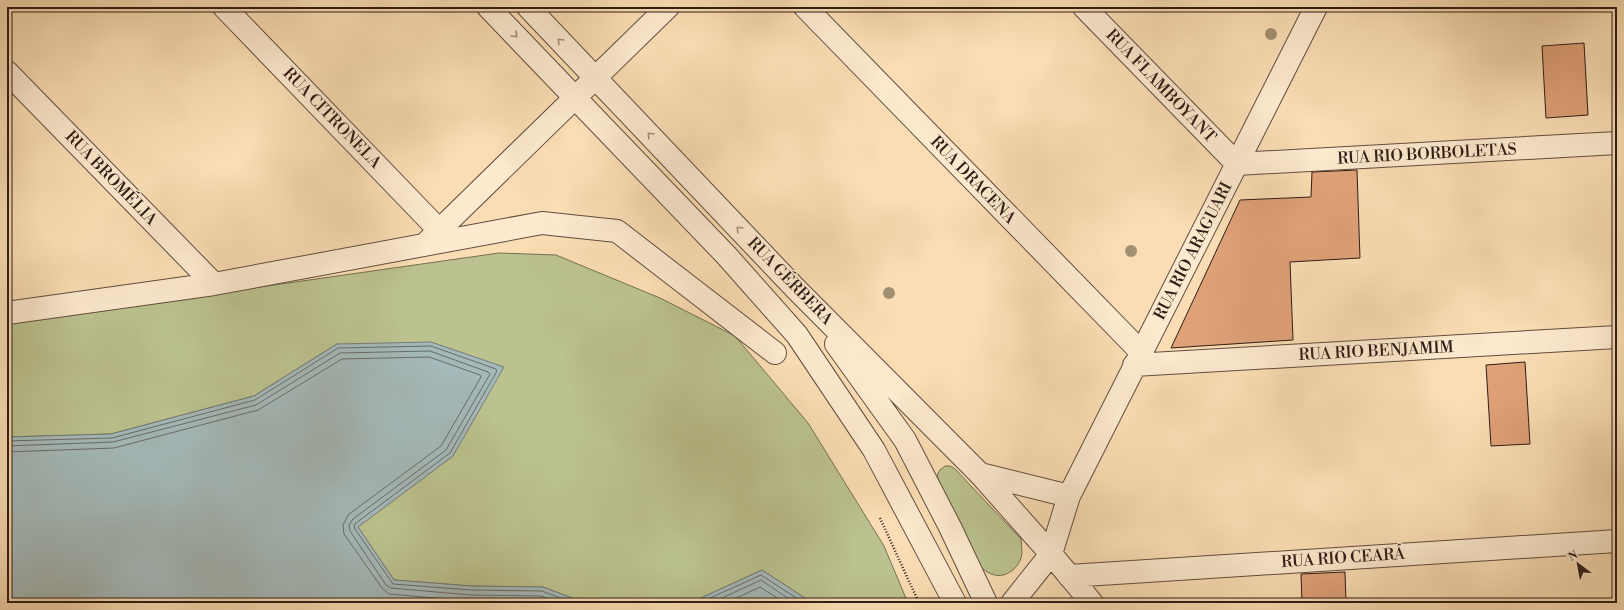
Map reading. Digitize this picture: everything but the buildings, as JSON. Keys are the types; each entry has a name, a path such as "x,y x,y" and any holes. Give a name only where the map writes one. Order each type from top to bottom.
{"street":[{"name":"RUA CITRONELA","path":"224,7 431,237"},
{"path":"488,7 726,255 797,335 874,450 954,603"},
{"name":"RUA GÉRBERA","path":"528,7 795,288 980,474 1092,603"},
{"path":"431,237 668,7"},
{"name":"RUA DRACENA","path":"805,7 1138,359"},
{"name":"RUA FLAMBOYANT","path":"1084,7 1237,164"},
{"name":"RUA RIO ARAGUARI","path":"1051,554 1069,496 1316,7"},
{"name":"RUA BROMÉLIA","path":"7,72 214,284"},
{"name":"RUA RIO BORBOLETAS","path":"1237,164 1617,143"},
{"path":"7,313 214,284 431,237 542,222 617,231 775,353"},
{"path":"795,288 905,440 950,527 986,603"},
{"name":"RUA RIO BENJAMIM","path":"1138,359 1617,337"},
{"path":"980,474 1069,496"},
{"name":"RUA RIO CEARÁ","path":"1069,576 1617,541"},
{"path":"1012,603 1051,554"}],"path":[{"path":"880,517 919,603"}],"green space":[{"path":"499,253 556,255 660,298 735,336 808,423 884,546 908,603 807,603 808,600 762,570 690,603 585,603 543,587 471,586 394,580 357,526 453,456 337,344 254,396 111,434 7,437 7,323"},
{"path":"945,466 950,466 955,469 1021,539 1021,559 1014,569 1005,575 991,574 979,565 939,481 937,475"}],"water":[{"path":"431,342 504,367 453,456 358,527 394,580 471,586 543,587 585,603 7,603 7,437 111,434 254,396 337,344"},
{"path":"762,570 808,600 807,603 690,603"}]}
